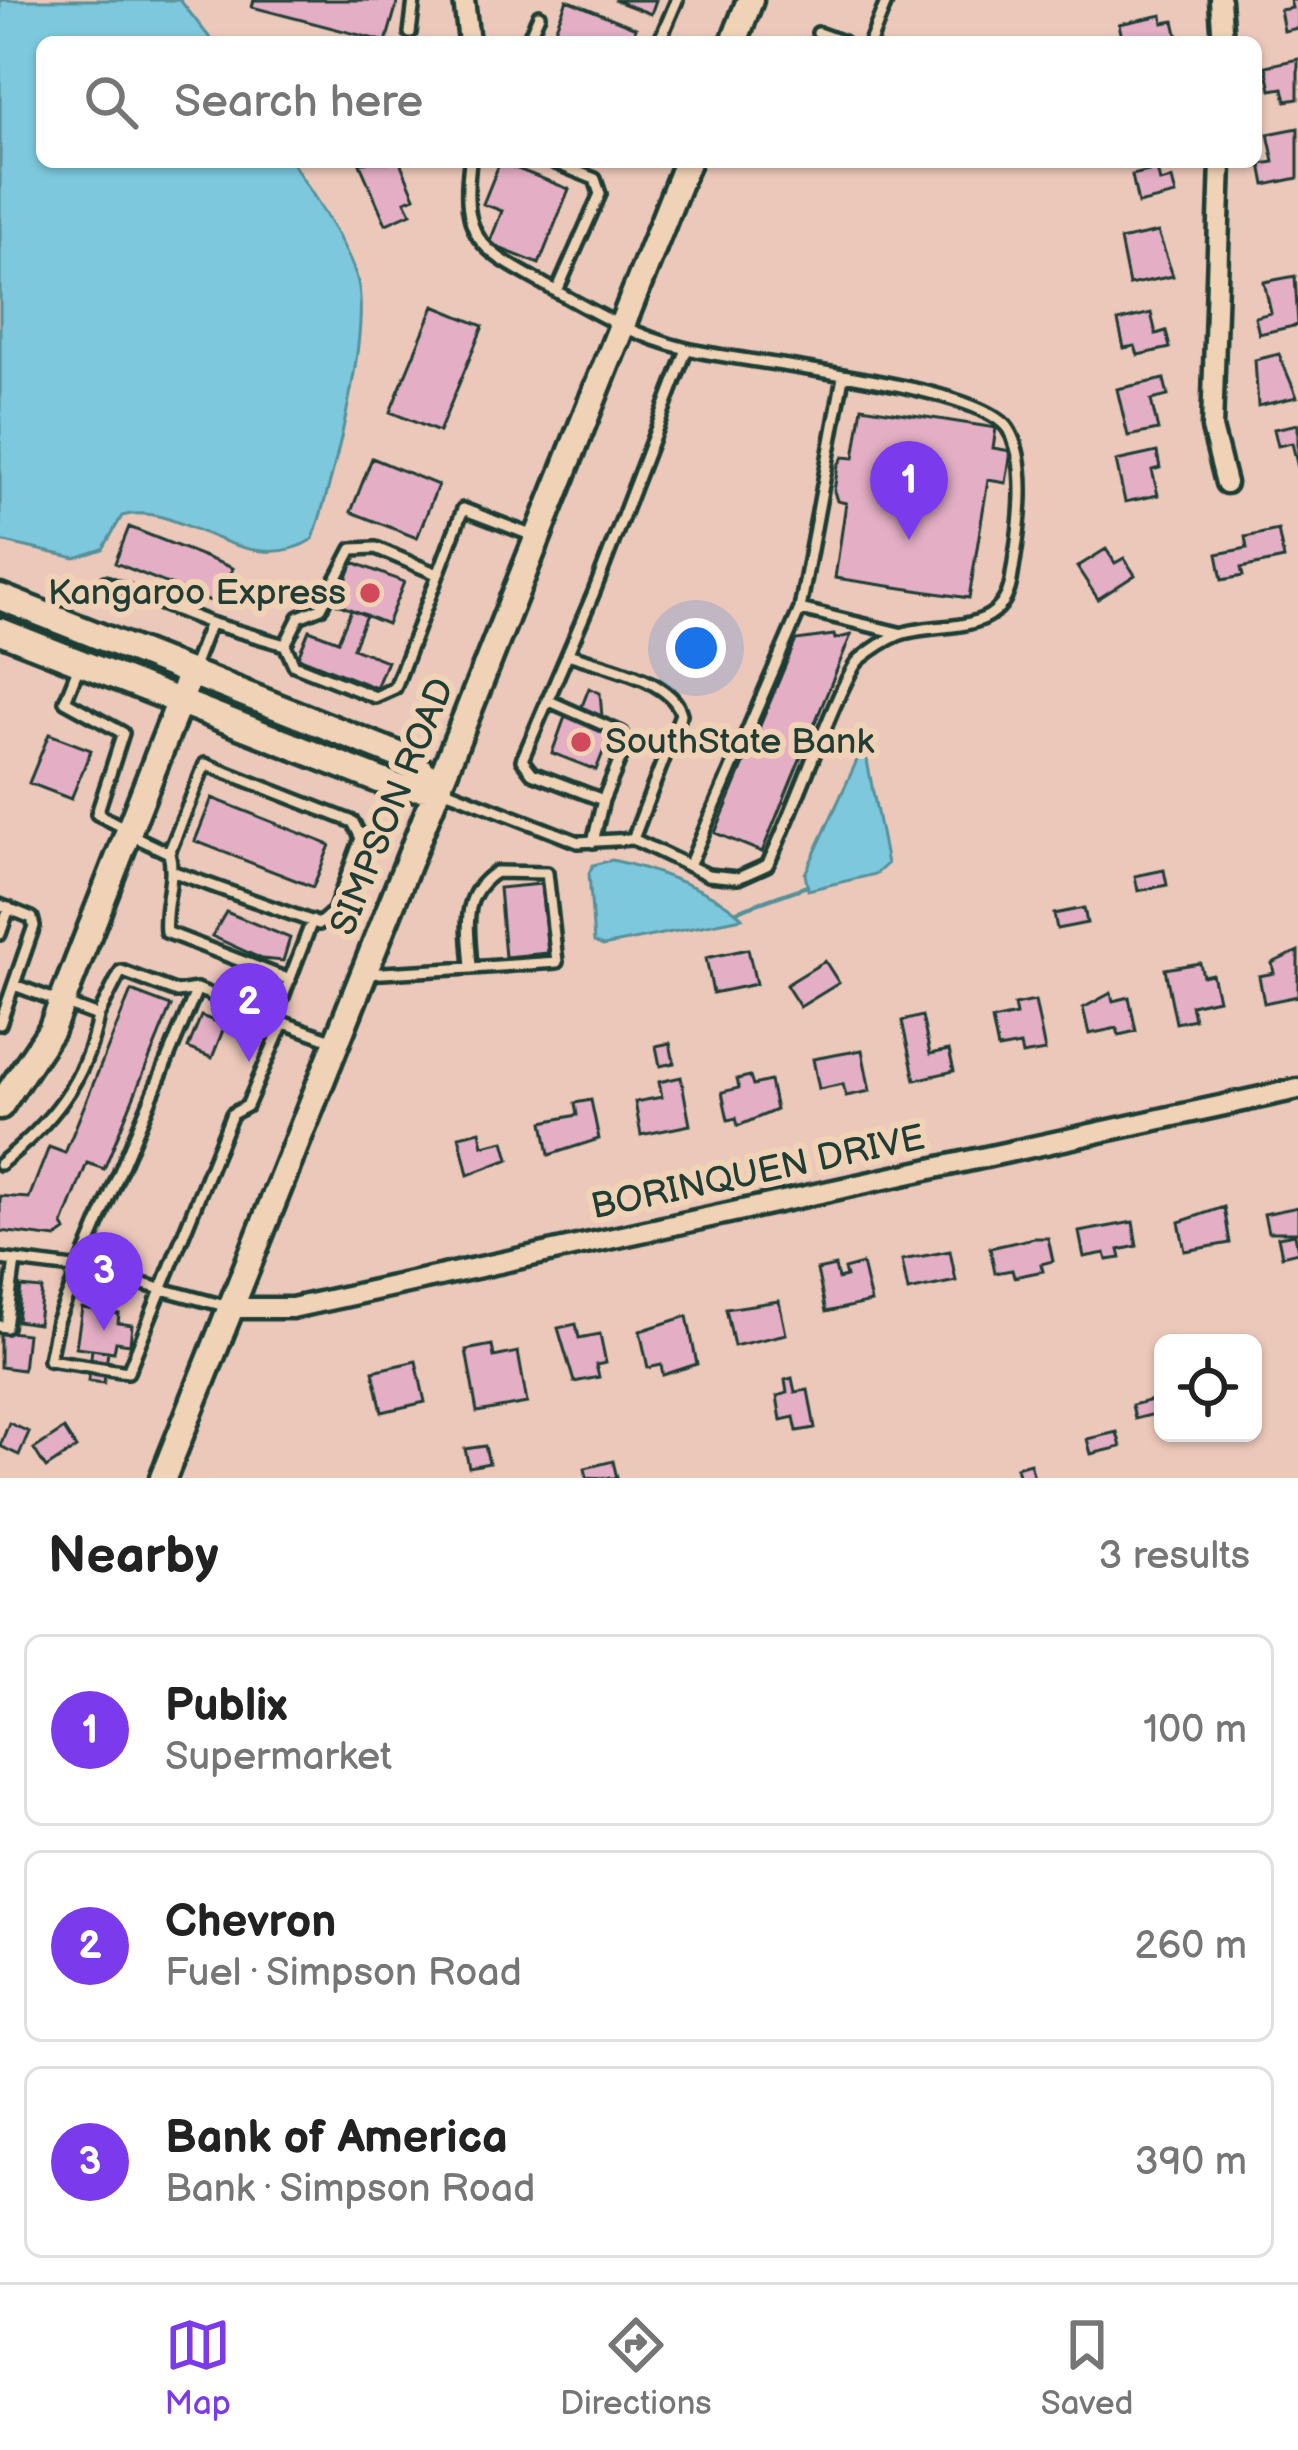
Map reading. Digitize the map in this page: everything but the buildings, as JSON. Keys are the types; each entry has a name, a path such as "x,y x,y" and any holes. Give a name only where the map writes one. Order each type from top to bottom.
{"main road":[{"path":"736,36 750,0"},
{"name":"SIMPSON ROAD","path":"163,1478 682,168"},
{"path":"0,597 409,759 440,788"},
{"path":"0,632 397,787 440,788"},
{"path":"0,1106 33,1064 62,1003 191,673"}],"street":[{"path":"464,0 468,36"},
{"path":"1220,0 1223,36"},
{"path":"1221,168 1211,428 1226,483"},
{"name":"BORINQUEN DRIVE","path":"230,1308 292,1309 1298,1089"}],"lane":[{"path":"410,33 414,0"},
{"path":"662,36 677,0"},
{"path":"872,36 887,0"},
{"path":"530,36 539,15"},
{"path":"818,33 826,36"},
{"path":"470,168 480,246 620,329 687,349 989,410 1018,450 1010,586 986,618 948,630 900,634 800,609"},
{"path":"556,291 600,194 595,179 568,168"},
{"path":"603,800 532,773 522,760 687,349"},
{"path":"689,866 800,609 843,377"},
{"path":"437,574 376,548 352,549 321,608 298,616 285,645 294,665 375,697 386,696 395,688 463,509 538,538"},
{"path":"104,582 210,623 285,645"},
{"path":"191,673 210,623"},
{"path":"440,788 578,842 633,839 708,875 738,878 767,866 855,662 900,634"},
{"path":"568,654 662,690 678,702 681,714 633,839"},
{"path":"80,664 65,701 116,725 124,737 97,814 170,853"},
{"path":"548,700 622,733 626,745 603,800 593,842"},
{"path":"174,872 319,924 334,911 362,838 353,822 205,764 170,853 174,872 163,906 166,932 290,980"},
{"path":"365,974 550,967 557,962 552,880 547,873 496,872 473,891 467,903 471,968"},
{"path":"0,934 5,907 32,918 34,926 16,986 1,1018"},
{"path":"197,989 57,1322 49,1360 128,1372 165,1290 232,1114 247,1106 312,921"},
{"path":"1,1160 49,1125 88,1056 98,1016 121,971 177,992 197,989 337,1042"},
{"path":"16,986 98,1016"},
{"path":"0,1259 81,1269 230,1308"},
{"path":"3,1326 15,1261"}],"water":[{"path":"0,0 180,0 208,36 36,36 36,168 296,168 350,260 360,299 348,406 313,539 288,550 263,551 144,514 122,516 103,549 75,558 0,541"},
{"path":"864,745 887,864 876,874 808,890 805,874"},
{"path":"612,860 700,890 742,918 603,946 594,942 589,873 593,865"}],"waterway":[{"path":"737,911 807,886"}],"place":[{"name":"Publix","path":"909,540"},
{"name":"Kangaroo Express","path":"370,593"},
{"name":"SouthState Bank","path":"581,742"},
{"name":"Chevron","path":"249,1062"},
{"name":"Bank of America","path":"104,1331"}]}
